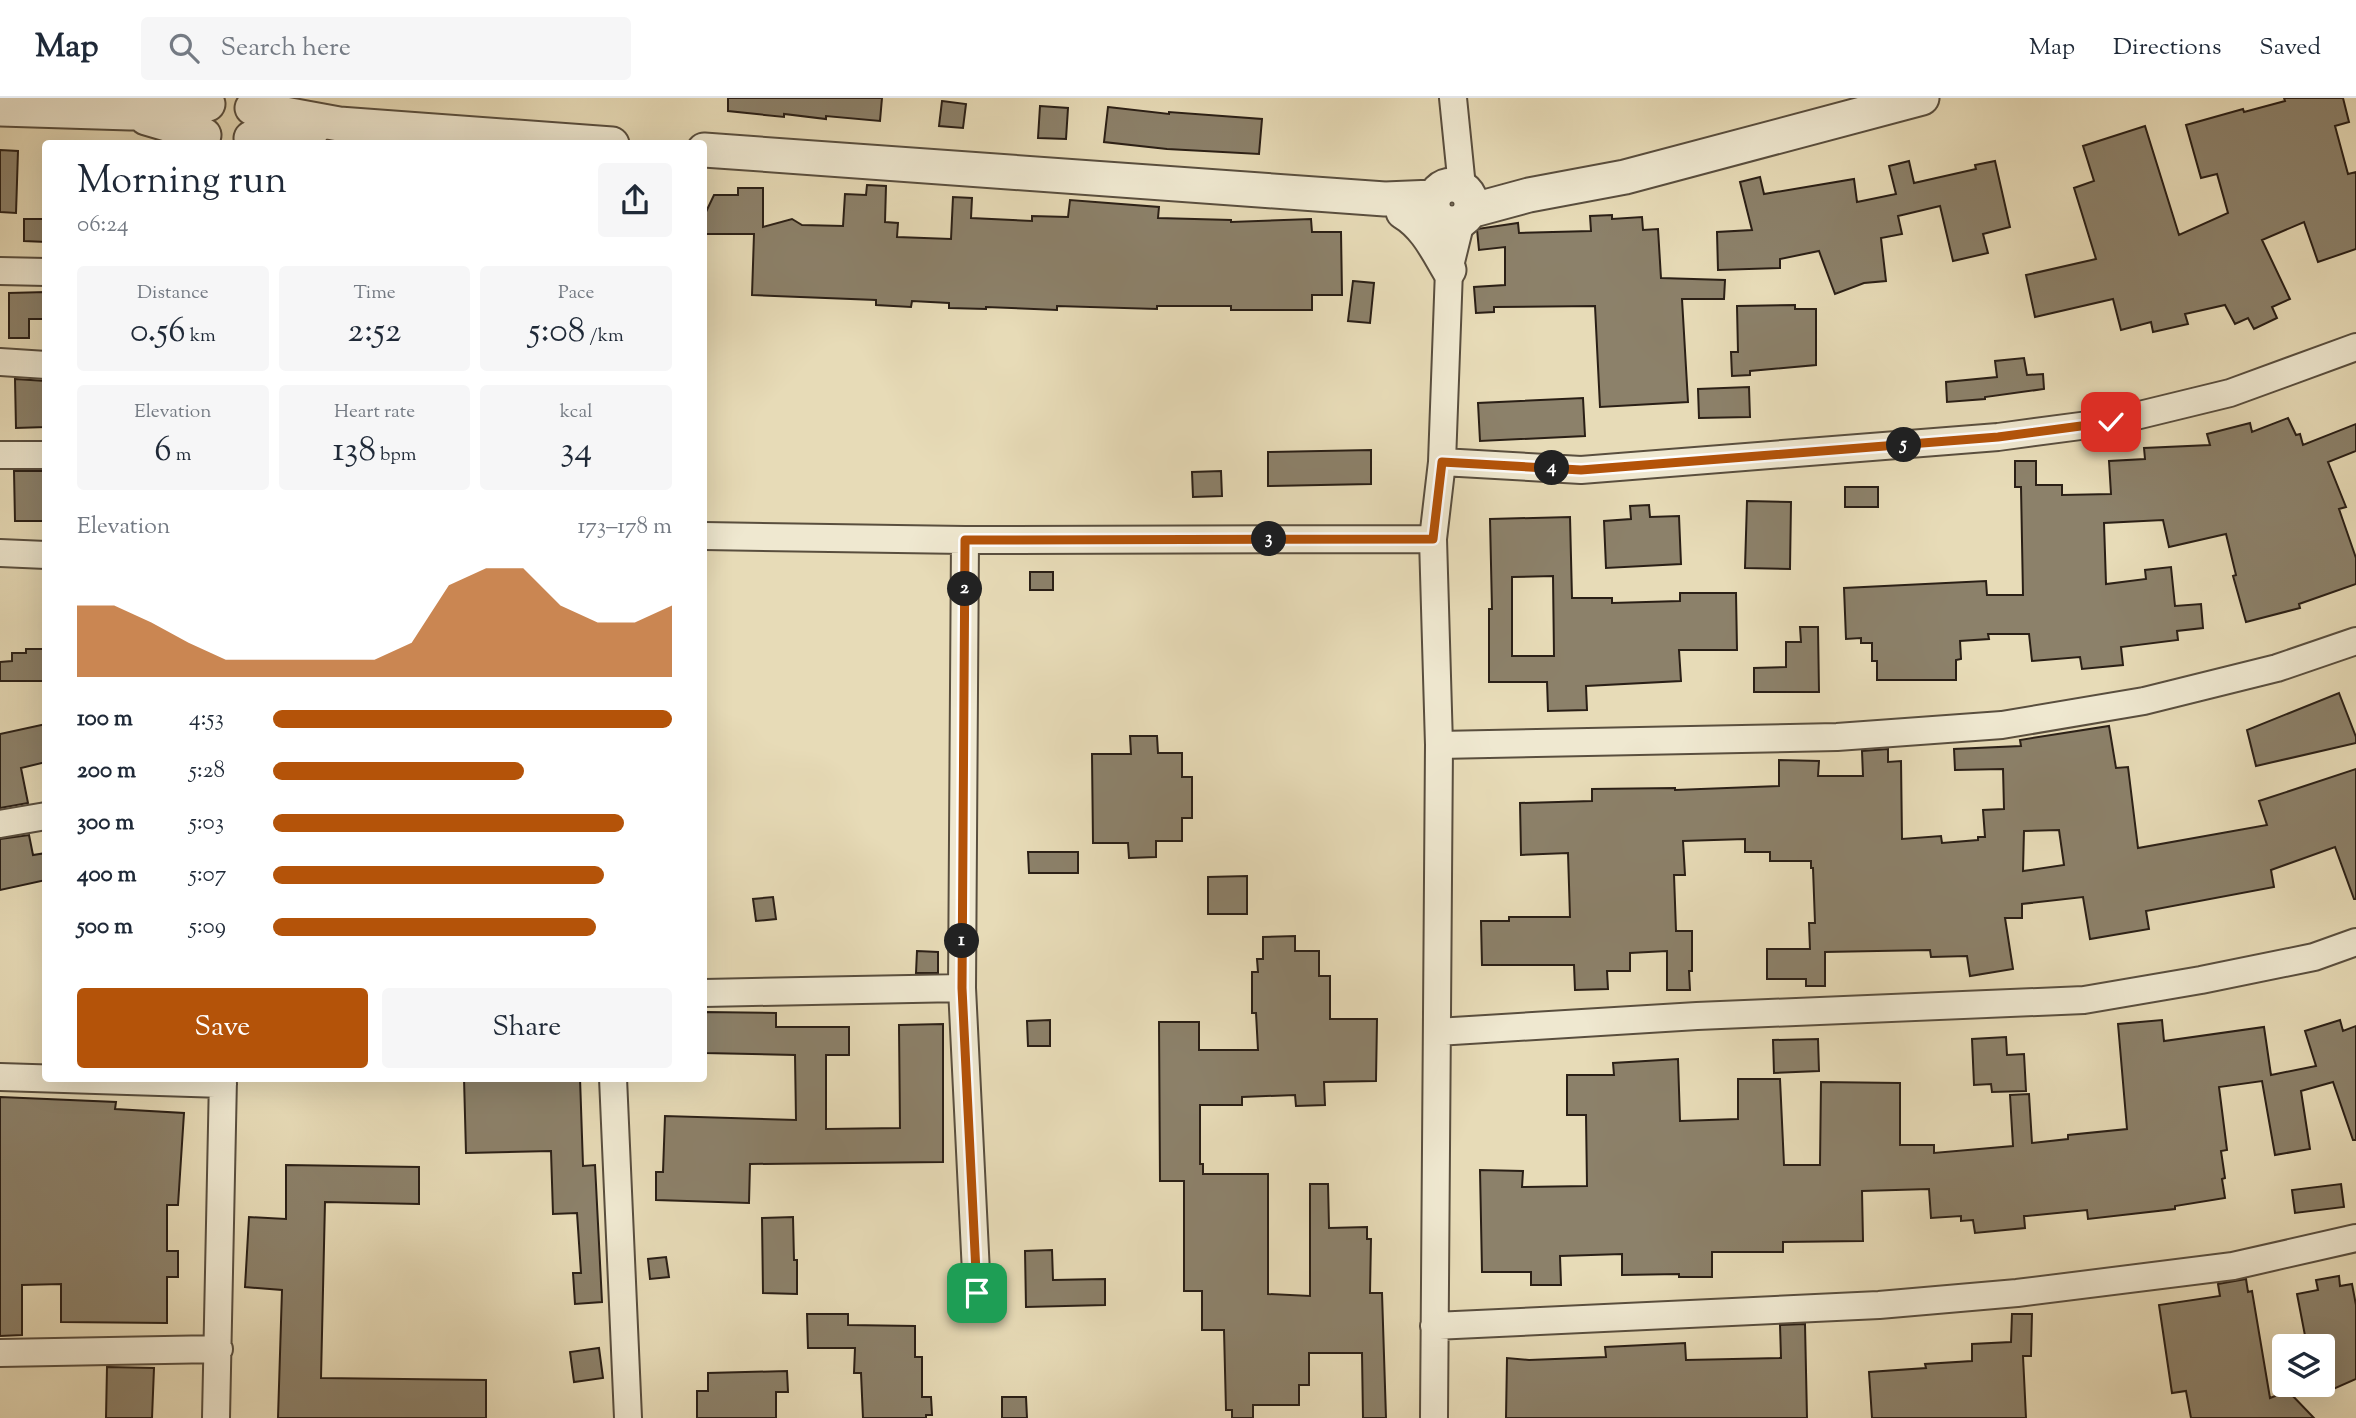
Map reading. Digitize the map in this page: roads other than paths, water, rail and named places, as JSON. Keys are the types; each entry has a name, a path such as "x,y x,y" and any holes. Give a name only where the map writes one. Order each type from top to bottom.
{"street":[{"path":"1434,1418 1438,745 1433,539 1442,462 1455,136 1453,98"},
{"path":"707,150 1452,204 1508,200 1625,177 1922,98"},
{"path":"0,110 339,124 557,140"},
{"path":"1380,198 1407,215 1424,230 1449,267"},
{"path":"0,271 42,272"},
{"path":"1442,462 1581,470 1998,437 2111,422 2230,393 2356,347"},
{"path":"0,362 42,365"},
{"path":"0,455 42,454"},
{"path":"707,536 965,540 1433,539"},
{"path":"965,540 962,988 977,1293"},
{"path":"0,553 42,555"},
{"path":"1438,745 1837,737 2002,725 2144,701 2277,668 2356,641"},
{"path":"0,824 42,817"},
{"path":"1437,1032 1697,1016 2084,1000 2314,957 2356,942"},
{"path":"707,993 962,988"},
{"path":"0,1077 42,1078"},
{"path":"216,1418 223,1082"},
{"path":"613,1082 628,1418"},
{"path":"1434,1326 1879,1306 2233,1266 2356,1238"},
{"path":"0,1353 219,1349"}]}
